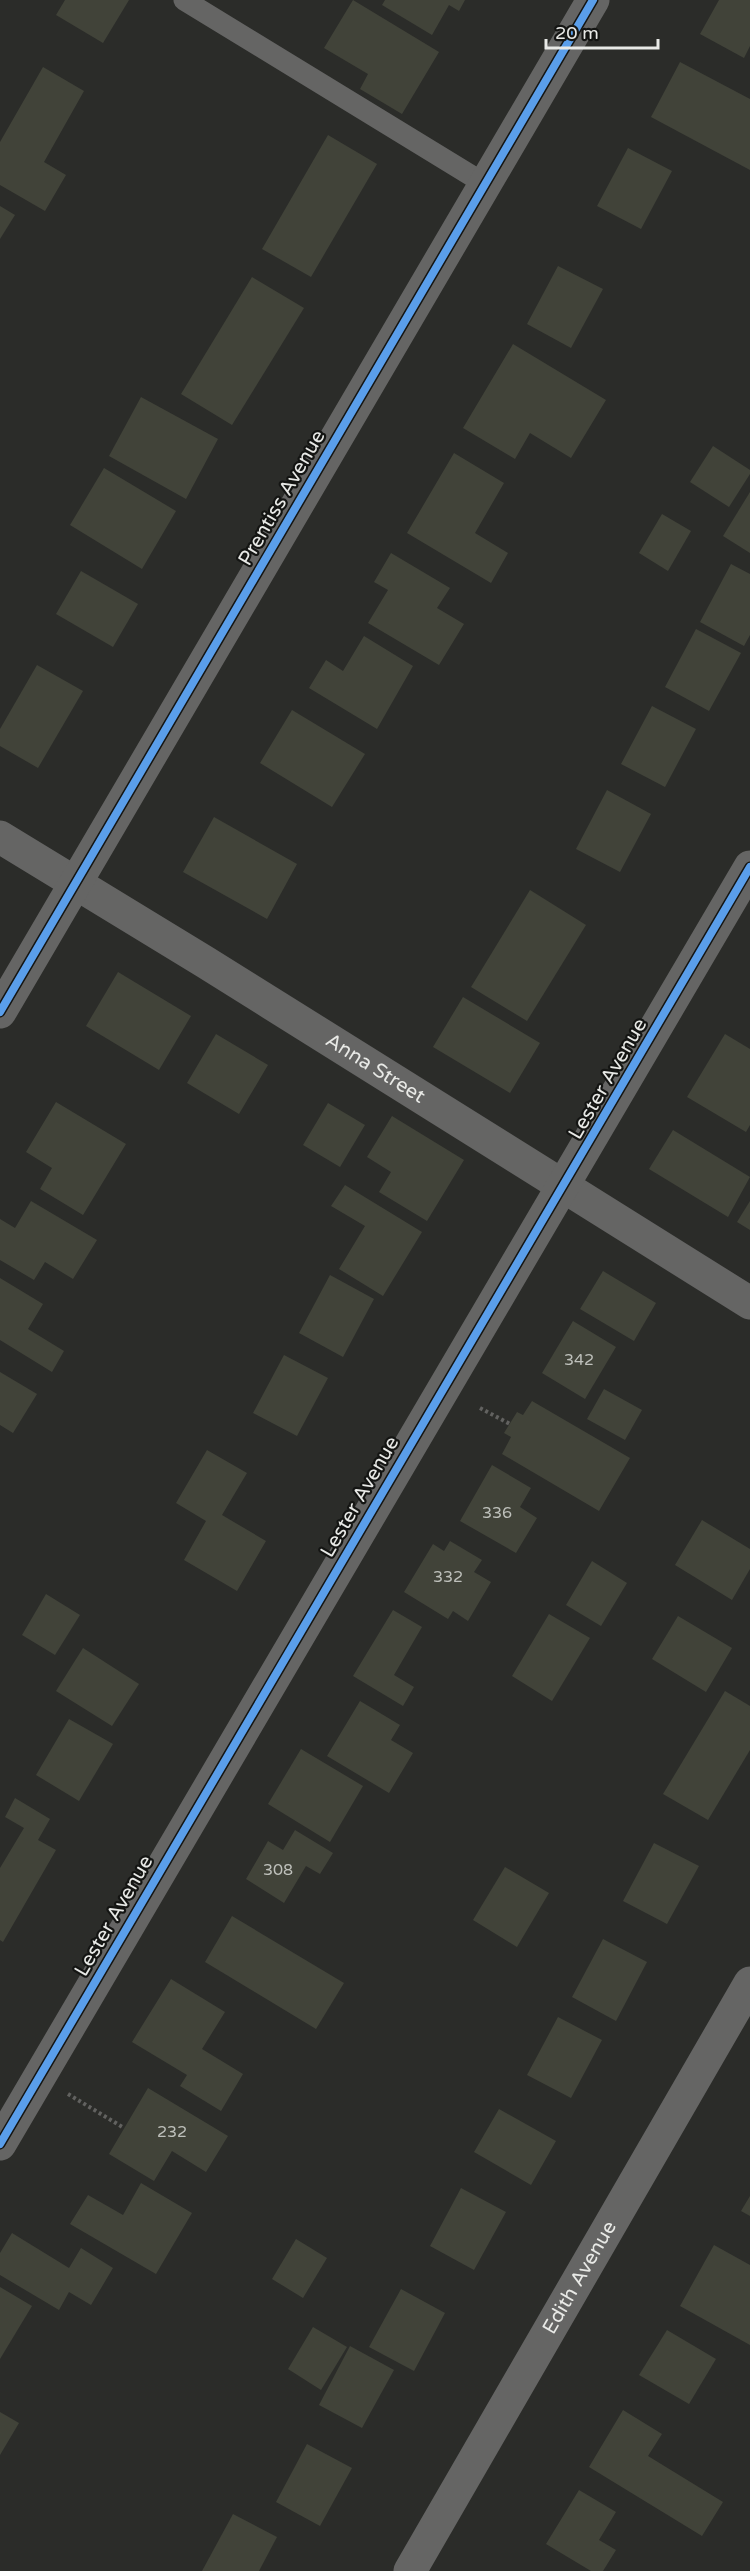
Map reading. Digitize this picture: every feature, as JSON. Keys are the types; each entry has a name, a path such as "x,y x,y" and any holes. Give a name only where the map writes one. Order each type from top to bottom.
{"street":[{"name":"Prentiss Avenue","path":"0,1012 593,0"},
{"name":"Anna Street","path":"0,837 750,1303"},
{"name":"Lester Avenue","path":"0,2144 409,1444 564,1187 750,867"},
{"name":"Edith Avenue","path":"410,2571 750,1983"}],"lane":[{"path":"184,0 485,184"}],"path":[{"path":"480,1408 510,1424"},
{"path":"40,2076 124,2128"}],"building":[{"path":"65,0 129,0 103,43 56,15"},
{"path":"353,0 439,52 402,114 360,89 368,74 324,48"},
{"path":"385,0 465,0 459,11 449,5 432,35 382,5"},
{"path":"719,0 750,0 750,46 744,58 700,34"},
{"path":"680,62 750,99 750,170 651,117"},
{"path":"43,67 84,91 44,162 66,175 45,211 0,185 0,142"},
{"path":"328,135 377,164 311,277 262,249"},
{"path":"628,148 672,171 641,229 597,206"},
{"path":"0,206 15,215 0,239"},
{"path":"558,266 603,289 571,348 527,324"},
{"path":"252,277 304,308 232,425 181,394"},
{"path":"513,344 606,400 571,458 530,433 515,459 463,428"},
{"path":"141,397 218,439 186,499 109,456"},
{"path":"713,446 750,470 750,474 729,507 690,482"},
{"path":"454,453 504,483 475,533 508,553 491,583 407,533"},
{"path":"104,468 176,511 142,569 70,525"},
{"path":"750,492 750,553 723,536"},
{"path":"662,514 691,531 668,571 639,553"},
{"path":"391,553 450,588 437,608 464,624 439,665 368,623 388,590 374,582"},
{"path":"731,564 750,574 750,635 744,646 700,622"},
{"path":"81,571 138,604 113,647 56,614"},
{"path":"696,629 741,653 709,711 665,687"},
{"path":"364,636 413,666 377,729 309,688 326,660 343,671"},
{"path":"37,665 83,691 38,768 0,746 0,729"},
{"path":"652,706 696,729 665,787 621,764"},
{"path":"292,710 365,754 332,807 260,763"},
{"path":"607,790 651,814 620,872 576,849"},
{"path":"214,817 297,864 267,919 183,872"},
{"path":"530,890 586,925 527,1021 471,987"},
{"path":"118,972 191,1016 159,1070 86,1026"},
{"path":"463,997 540,1043 510,1093 433,1047"},
{"path":"216,1034 268,1065 239,1114 187,1083"},
{"path":"725,1034 750,1049 750,1125 746,1132 687,1097"},
{"path":"56,1102 126,1144 83,1215 40,1189 52,1168 26,1152"},
{"path":"328,1103 365,1125 340,1167 303,1145"},
{"path":"392,1116 464,1160 427,1221 379,1192 391,1172 367,1157"},
{"path":"673,1130 750,1177 728,1217 649,1169"},
{"path":"345,1185 422,1232 383,1296 339,1269 365,1226 331,1206"},
{"path":"31,1201 97,1240 73,1279 45,1262 34,1280 0,1260 0,1219 15,1228"},
{"path":"750,1201 750,1230 737,1222"},
{"path":"603,1271 656,1303 634,1341 580,1309"},
{"path":"330,1275 374,1299 343,1357 299,1333"},
{"path":"0,1278 43,1304 28,1329 64,1351 52,1372 0,1340"},
{"path":"573,1321 616,1347 585,1399 542,1373"},
{"path":"284,1355 328,1378 297,1436 253,1413"},
{"path":"0,1372 37,1394 13,1433 0,1425"},
{"path":"604,1389 642,1410 625,1440 587,1419"},
{"path":"532,1401 630,1458 599,1511 502,1454 511,1437 504,1433 517,1412 523,1415"},
{"path":"207,1450 247,1473 222,1515 266,1541 237,1591 184,1560 206,1521 176,1503"},
{"path":"492,1465 531,1488 520,1507 537,1518 516,1553 460,1521"},
{"path":"702,1520 750,1549 750,1569 732,1600 675,1565"},
{"path":"450,1541 482,1560 474,1572 491,1582 468,1621 453,1611 448,1619 404,1592 433,1544 444,1551"},
{"path":"592,1561 627,1583 601,1626 566,1605"},
{"path":"46,1594 80,1615 55,1655 22,1635"},
{"path":"393,1610 422,1627 394,1675 414,1687 403,1706 353,1676"},
{"path":"549,1614 590,1638 552,1701 512,1676"},
{"path":"678,1616 732,1648 706,1692 652,1659"},
{"path":"83,1648 139,1684 112,1726 56,1691"},
{"path":"725,1691 750,1706 750,1750 708,1820 663,1794"},
{"path":"360,1701 400,1725 391,1740 413,1753 389,1793 327,1756"},
{"path":"69,1719 113,1744 79,1801 36,1775"},
{"path":"301,1749 363,1786 330,1842 268,1804"},
{"path":"15,1798 50,1819 38,1840 56,1850 3,1942 0,1940 0,1868 24,1828 5,1817"},
{"path":"295,1830 333,1853 320,1874 306,1866 284,1903 246,1879 268,1841 283,1850"},
{"path":"654,1843 699,1866 667,1924 623,1901"},
{"path":"505,1867 549,1893 517,1947 473,1920"},
{"path":"232,1916 344,1983 316,2029 205,1962"},
{"path":"603,1939 647,1962 616,2021 572,1997"},
{"path":"171,1979 225,2012 202,2049 243,2074 221,2111 180,2086 187,2075 132,2042"},
{"path":"558,2017 602,2040 571,2098 527,2075"},
{"path":"148,2088 228,2136 206,2172 172,2151 154,2181 109,2154"},
{"path":"499,2109 556,2141 531,2185 474,2152"},
{"path":"141,2183 192,2213 156,2274 70,2224 88,2195 123,2215"},
{"path":"461,2188 506,2212 474,2270 430,2246"},
{"path":"750,2196 750,2216 741,2211"},
{"path":"12,2233 69,2268 81,2248 113,2268 91,2305 69,2292 59,2310 0,2275 0,2253"},
{"path":"296,2239 327,2258 303,2298 272,2279"},
{"path":"714,2245 750,2265 750,2345 680,2306"},
{"path":"0,2287 32,2306 0,2359"},
{"path":"401,2289 445,2313 414,2371 369,2347"},
{"path":"313,2327 347,2347 321,2390 288,2369"},
{"path":"667,2330 716,2359 689,2404 639,2375"},
{"path":"350,2346 394,2370 362,2428 319,2405"},
{"path":"623,2410 662,2434 648,2456 723,2502 702,2536 589,2467"},
{"path":"0,2412 19,2423 0,2455"},
{"path":"307,2444 352,2468 320,2526 276,2502"},
{"path":"579,2490 616,2512 599,2540 616,2550 603,2571 591,2571 546,2544"},
{"path":"233,2514 277,2537 259,2571 202,2571"}],"cycle path":[{"path":"0,1012 593,0"},
{"path":"0,2144 750,867"}]}
